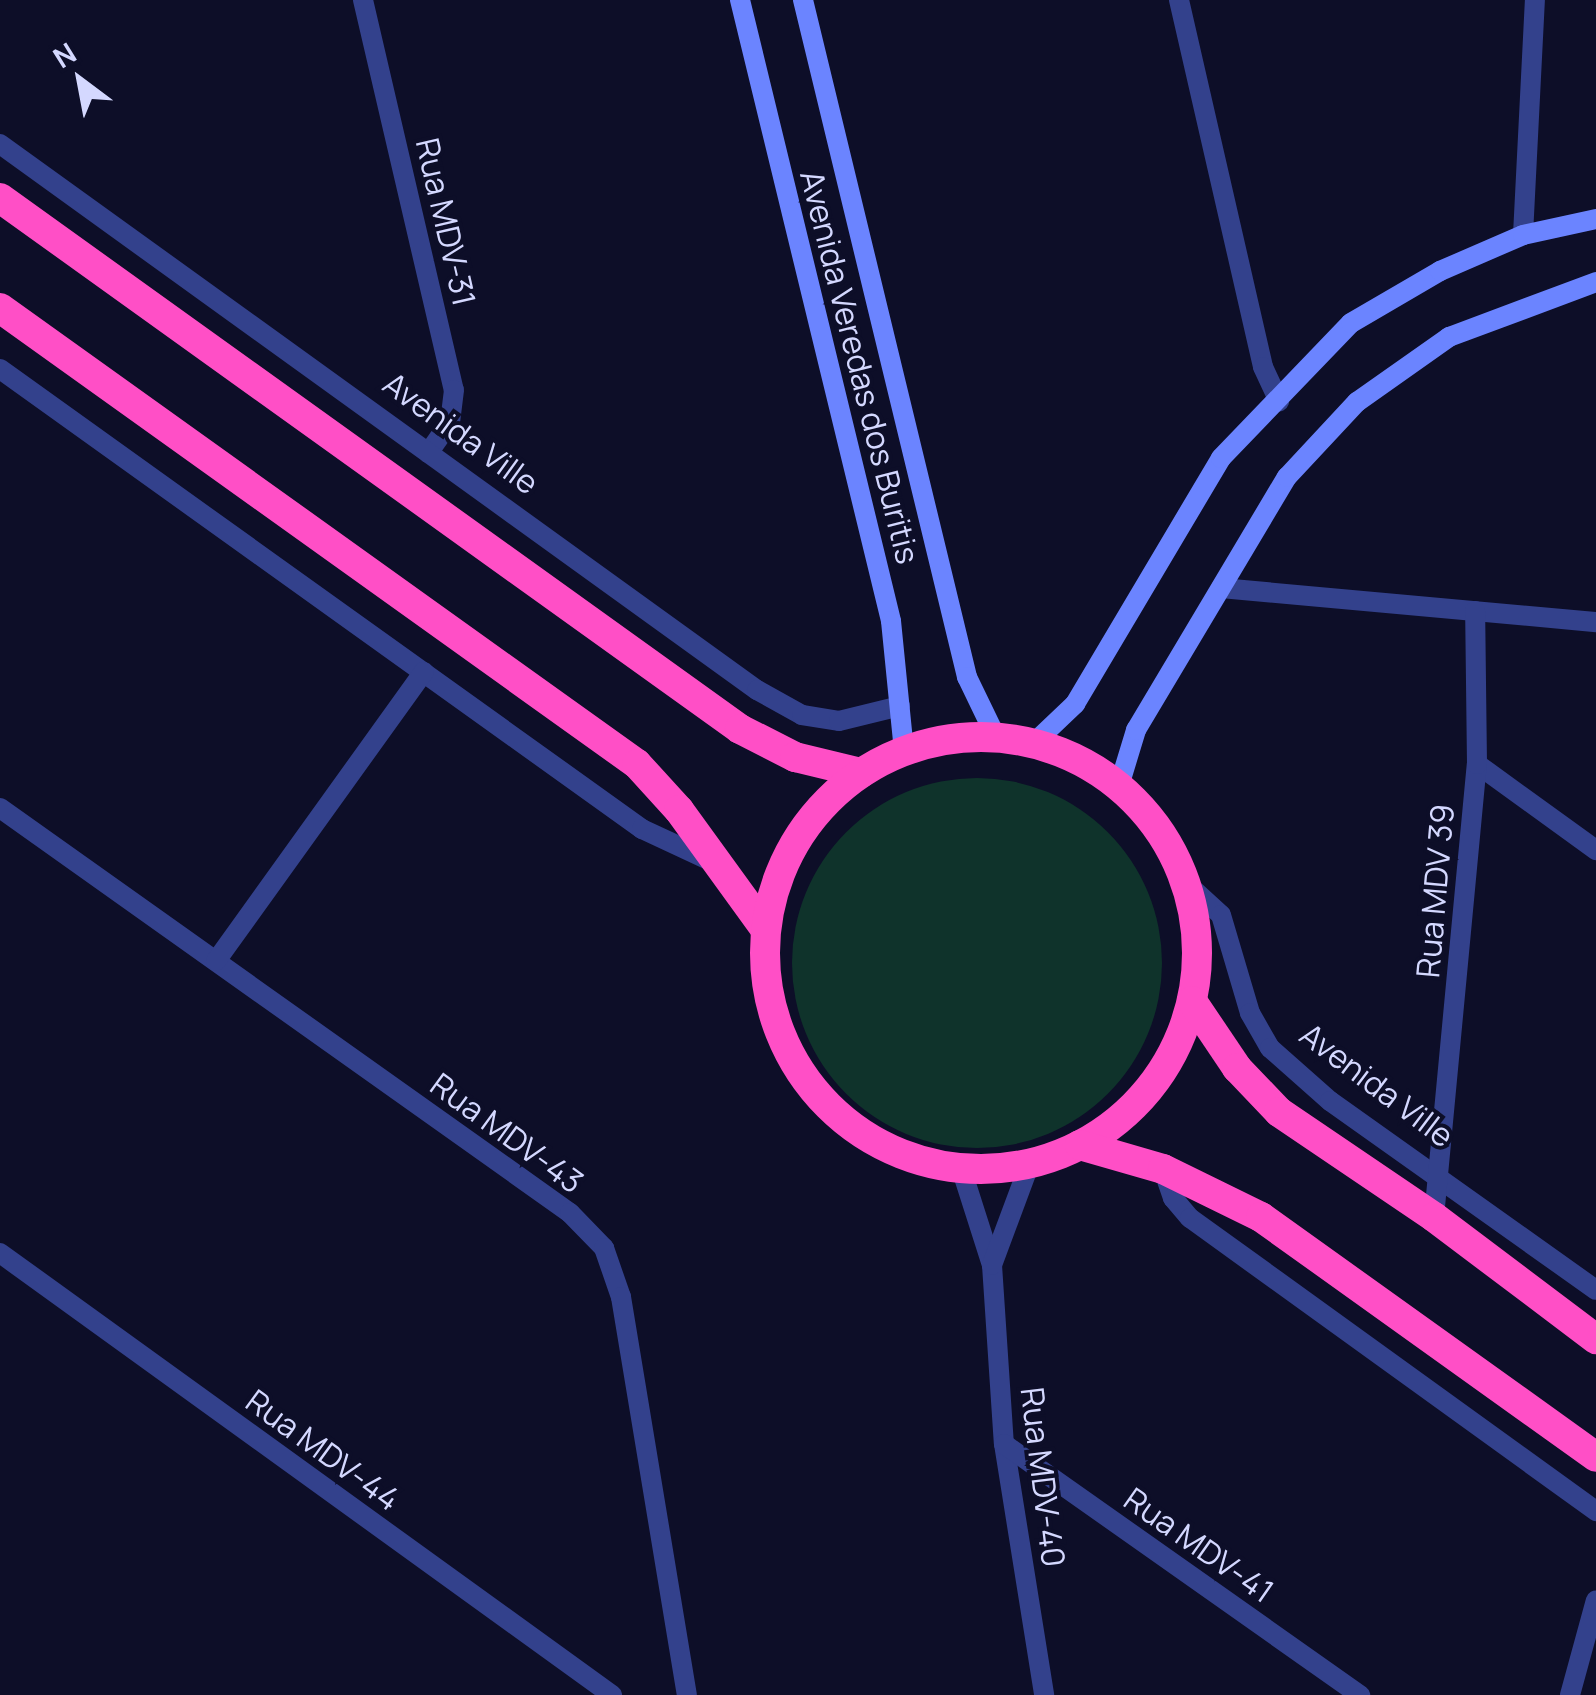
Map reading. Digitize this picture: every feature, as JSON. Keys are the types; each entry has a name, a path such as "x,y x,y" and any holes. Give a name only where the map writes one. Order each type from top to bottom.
{"highway":[{"path":"0,198 740,728 795,756 861,774"},
{"path":"0,308 636,764 679,810 765,928"},
{"path":"996,738 1034,743 1080,760 1119,786 1160,831 1186,882 1197,943 1192,1000 1170,1058 1128,1112 1080,1145 1028,1168 961,1168 920,1162 870,1141 820,1100 785,1048 766,992 765,928 781,869 808,824 861,774 904,752 949,739 996,738"},
{"path":"1192,1000 1237,1068 1278,1112 1434,1217 1596,1340"},
{"path":"1080,1145 1164,1169 1261,1217 1596,1457"}],"street":[{"name":"Rua MDV-31","path":"362,0 454,390 450,422 428,453"},
{"name":"Avenida Veredas dos Buritis","path":"740,0 891,621 904,752"},
{"name":"Avenida Veredas dos Buritis","path":"803,0 967,676 996,738"},
{"path":"1179,0 1263,367 1279,402"},
{"path":"1523,235 1535,0"},
{"name":"Avenida Ville","path":"0,144 757,690 802,715 839,721 900,706"},
{"path":"1034,743 1075,704 1221,458 1351,323 1440,271 1523,235 1596,218"},
{"path":"1119,786 1136,730 1286,477 1358,402 1449,337 1596,282"},
{"path":"0,369 642,829 720,866"},
{"path":"1221,588 1596,622"},
{"name":"Rua MDV 39","path":"1434,1217 1477,764 1475,611"},
{"path":"216,961 424,672"},
{"path":"1477,764 1596,850"},
{"name":"Rua MDV-43","path":"0,808 570,1213 604,1248 621,1297 687,1695"},
{"name":"Avenida Ville","path":"1186,882 1221,914 1250,1013 1270,1048 1330,1101 1596,1290"},
{"name":"Rua MDV-40","path":"961,1168 992,1265 1004,1444 1044,1695"},
{"name":"Rua MDV-40","path":"992,1265 1028,1168"},
{"path":"1164,1169 1172,1198 1190,1218 1596,1511"},
{"name":"Rua MDV-44","path":"0,1253 612,1695"},
{"name":"Rua MDV-41","path":"1004,1444 1360,1695"},
{"path":"1570,1695 1596,1600"}],"green space":[{"path":"977,778 1013,782 1048,792 1080,809 1108,832 1131,860 1148,892 1158,927 1162,963 1158,999 1148,1034 1131,1066 1108,1094 1080,1117 1048,1134 1013,1144 977,1148 941,1144 906,1134 874,1117 846,1094 823,1066 806,1034 796,999 792,963 796,927 806,892 823,860 846,832 874,809 906,792 941,782"}]}
